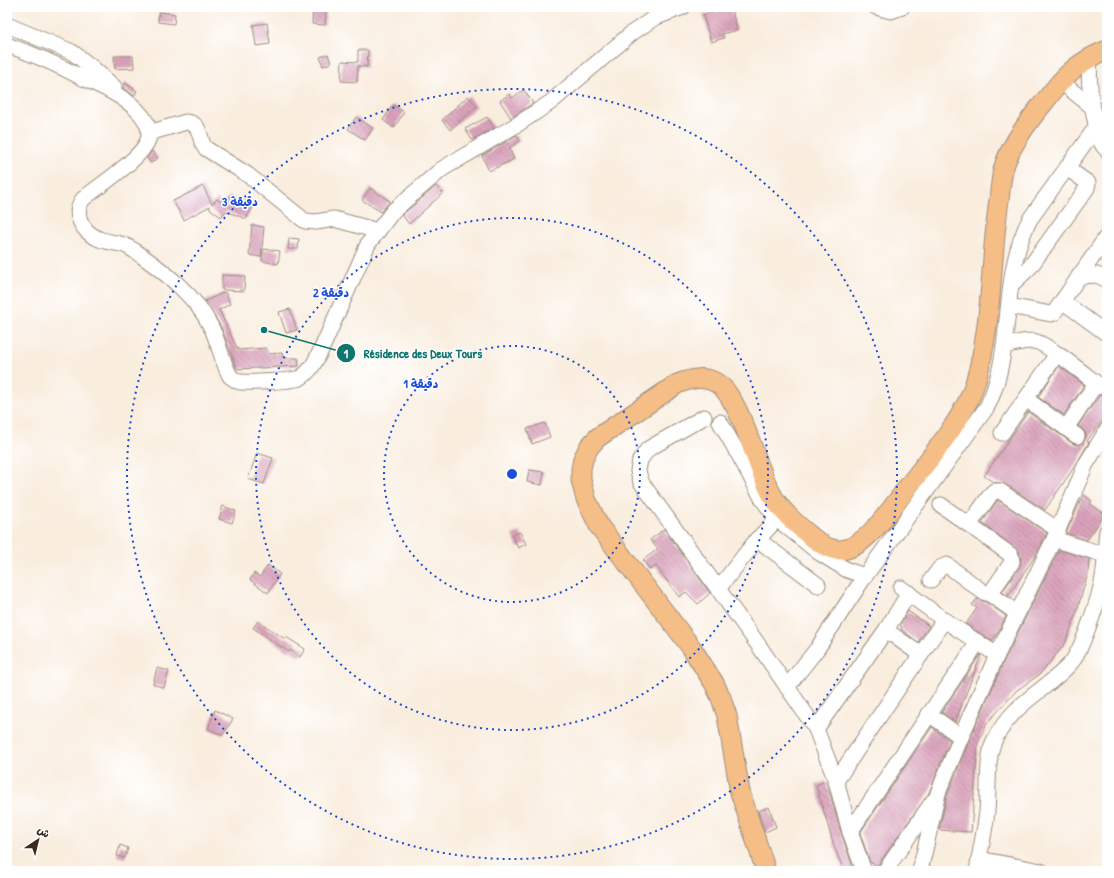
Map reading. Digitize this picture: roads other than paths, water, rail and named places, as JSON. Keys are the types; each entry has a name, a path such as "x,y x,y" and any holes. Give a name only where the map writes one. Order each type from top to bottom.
{"main road":[{"path":"766,871 740,792 727,716 722,698 714,683 677,629 599,526 586,499 581,480 584,459 589,447 597,438 677,384 691,378 701,378 721,386 727,392 736,409 771,493 798,526 824,546 829,548 844,550 856,545 872,531 913,480 949,432 969,400 975,384 989,315 996,222 1003,170 1009,156 1027,123 1060,81 1074,68 1107,50"}],"street":[{"path":"7,25 62,47 80,57 107,80 144,118 148,126 149,133 144,146 134,159 83,199 79,205 79,216 85,229 92,236 101,240 124,245 133,250 161,270 193,300 210,325 230,376 237,381 249,382 292,380 299,378 309,370 322,348 368,244 393,212 442,170 551,102 632,33 654,18 683,7"},
{"path":"876,7 891,11 902,7"},
{"path":"7,45 51,62 102,87 131,104"},
{"path":"1090,58 1088,77 1092,106 1101,129 1100,142 1107,150"},
{"path":"1060,81 1092,106"},
{"path":"149,133 186,122 192,122 196,125 202,144 205,148 248,175 305,221 316,222 334,219 378,231"},
{"path":"787,687 817,649 865,576 987,407 993,395 1001,364 1017,249 1023,233 1030,219 1067,168 1101,129"},
{"path":"1011,285 1030,266 1087,188 1088,183 1067,168"},
{"path":"1009,306 1051,314 1054,313 1107,236"},
{"path":"1079,276 1097,275 1107,280"},
{"path":"1062,301 1107,334"},
{"path":"1004,346 1031,341 1039,343 1104,387"},
{"path":"1002,433 1057,354"},
{"path":"1026,399 1072,432 1090,391 1093,388 1104,387"},
{"path":"704,417 648,450 640,460 638,471 641,482 816,728 836,781 850,832 864,871"},
{"path":"720,422 763,500 778,519 818,552 848,570 865,576"},
{"path":"920,871 938,793 997,655 1056,534 1086,464 1107,430"},
{"path":"969,525 991,494 997,490 1056,534 1105,555"},
{"path":"941,505 1011,555 1012,562 990,594"},
{"path":"718,589 757,540 778,519"},
{"path":"1041,871 978,865 987,811 990,760 994,740 1012,714 1030,697 1062,672 1077,655 1093,614 1103,577 1107,531"},
{"path":"757,540 818,585"},
{"path":"931,580 940,568 947,565 983,592 990,594 1017,613"},
{"path":"816,728 886,630 904,590 944,620 997,655"},
{"path":"836,781 944,620"},
{"path":"886,630 921,655"},
{"path":"850,832 978,642"},
{"path":"929,714 962,737"},
{"path":"885,871 938,793"}],"place":[{"name":"Résidence des Deux Tours","path":"264,330"}]}
